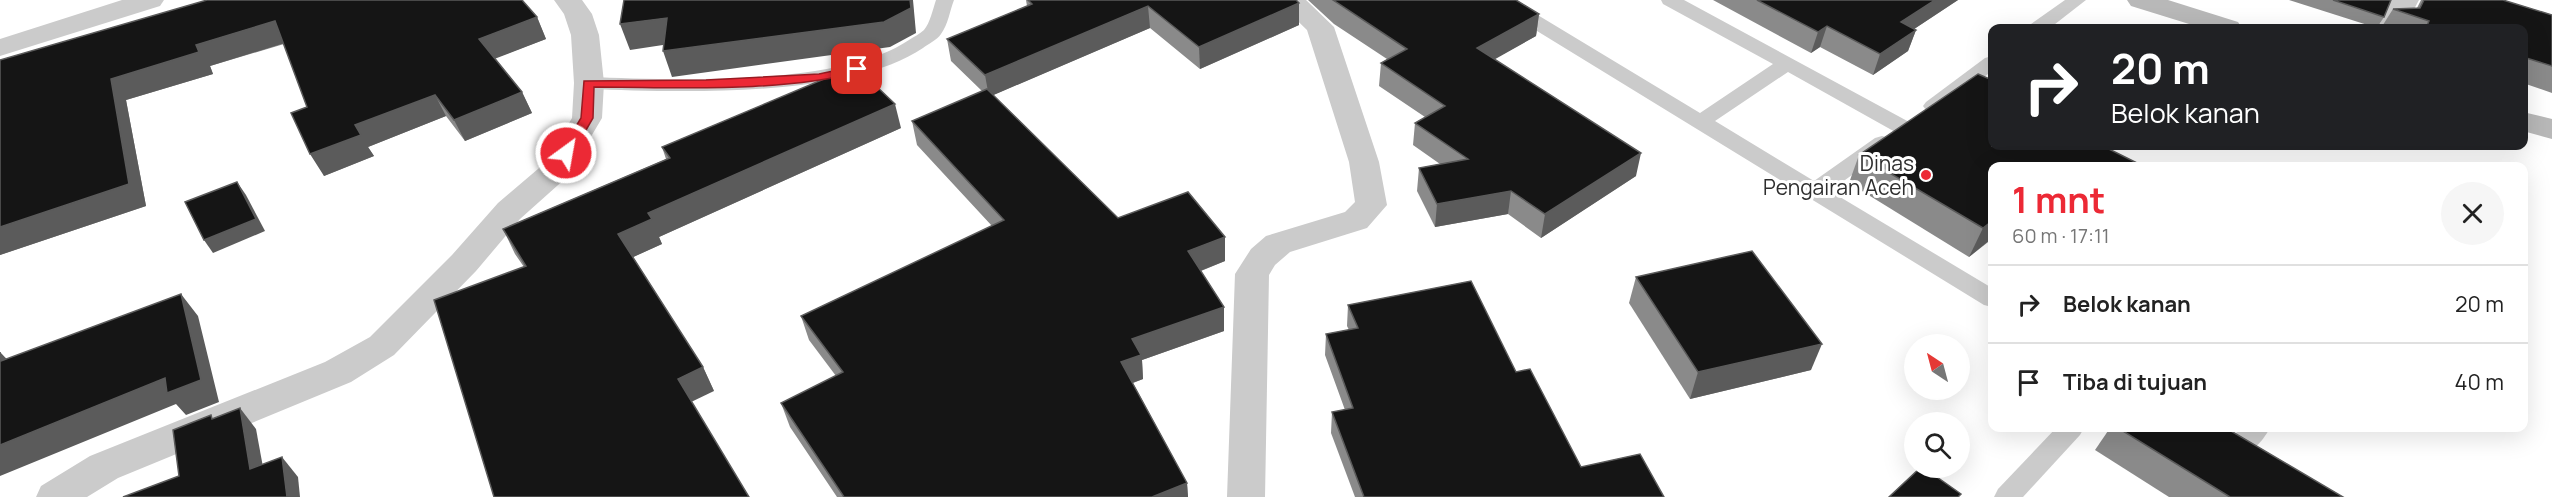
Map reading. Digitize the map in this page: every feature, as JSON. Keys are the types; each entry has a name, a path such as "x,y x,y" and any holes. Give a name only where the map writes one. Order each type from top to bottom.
{"main road":[{"path":"2141,0 2216,24"},
{"path":"2528,122 2552,129"}],"street":[{"path":"0,48 150,0"},
{"path":"55,497 104,467 338,372 382,346 464,263 509,211 556,170 587,118 589,83 585,35 579,14 568,0"},
{"path":"1246,497 1252,274 1263,257 1278,244 1356,220 1371,204 1364,162 1320,27 1290,0"},
{"path":"2393,24 2405,0"}],"lane":[{"path":"589,83 660,85 819,77 876,65 900,55 923,40 940,23 945,0"},
{"path":"1500,0 1988,297"},
{"path":"1670,0 1904,128"},
{"path":"2044,24 2077,0"},
{"path":"1700,122 1787,64"},
{"path":"1816,190 1904,128 1967,92 1988,68"},
{"path":"2007,497 2067,432"},
{"path":"2237,449 2253,432"}],"building":[{"path":"207,0 522,0 537,17 479,39 522,92 454,120 435,95 355,125 361,135 310,154 291,113 307,107 275,21 196,45 199,52 111,79 129,184 0,227 0,60"},
{"path":"624,0 910,0 911,8 884,22 663,51 667,18 620,24"},
{"path":"1028,0 1296,0 1299,3 1199,47 1148,6 985,75 947,39 1032,4"},
{"path":"1333,0 1516,0 1539,14 1477,48 1641,153 1545,214 1511,191 1437,204 1419,168 1468,159 1415,123 1445,106 1381,63 1407,49"},
{"path":"1757,0 1935,0 1901,22 1916,30 1880,54 1827,26 1818,32"},
{"path":"2333,0 2391,0 2384,17"},
{"path":"2424,0 2503,0 2552,15 2552,66 2528,59 2528,24 2428,24 2429,21 2393,9 2420,8"},
{"path":"855,66 895,104 648,213 652,219 618,234 703,367 678,379 749,497 494,497 434,300 526,266 503,229 670,158 662,147"},
{"name":"Dinas Pengairan Aceh","path":"1978,74 1988,78 1988,150 2111,150 2135,162 1988,162 1988,224 1983,228 1859,155"},
{"path":"987,89 1118,218 1188,192 1225,237 1188,251 1224,307 1132,339 1141,355 1121,362 1187,483 1152,497 844,497 781,403 843,372 801,316 1004,220 912,121"},
{"path":"237,182 256,219 204,240 185,202"},
{"path":"1752,251 1822,344 1698,372 1636,277"},
{"path":"1471,281 1516,372 1530,369 1581,467 1640,454 1664,497 1364,497 1332,412 1353,408 1326,334 1358,328 1348,305"},
{"path":"181,294 201,380 167,393 165,378 0,445 0,352 1,361"},
{"path":"240,408 250,469 282,457 287,497 123,497 179,476 173,430 211,415 212,419"},
{"path":"2124,432 2233,432 2343,497 2230,497"},
{"path":"1909,478 1938,478 1961,494 1958,497 1889,497"}],"place":[{"name":"Dinas Pengairan Aceh","path":"1926,175"}],"route":[{"path":"566,153 587,118 589,83 706,84 819,77 857,69"}]}
